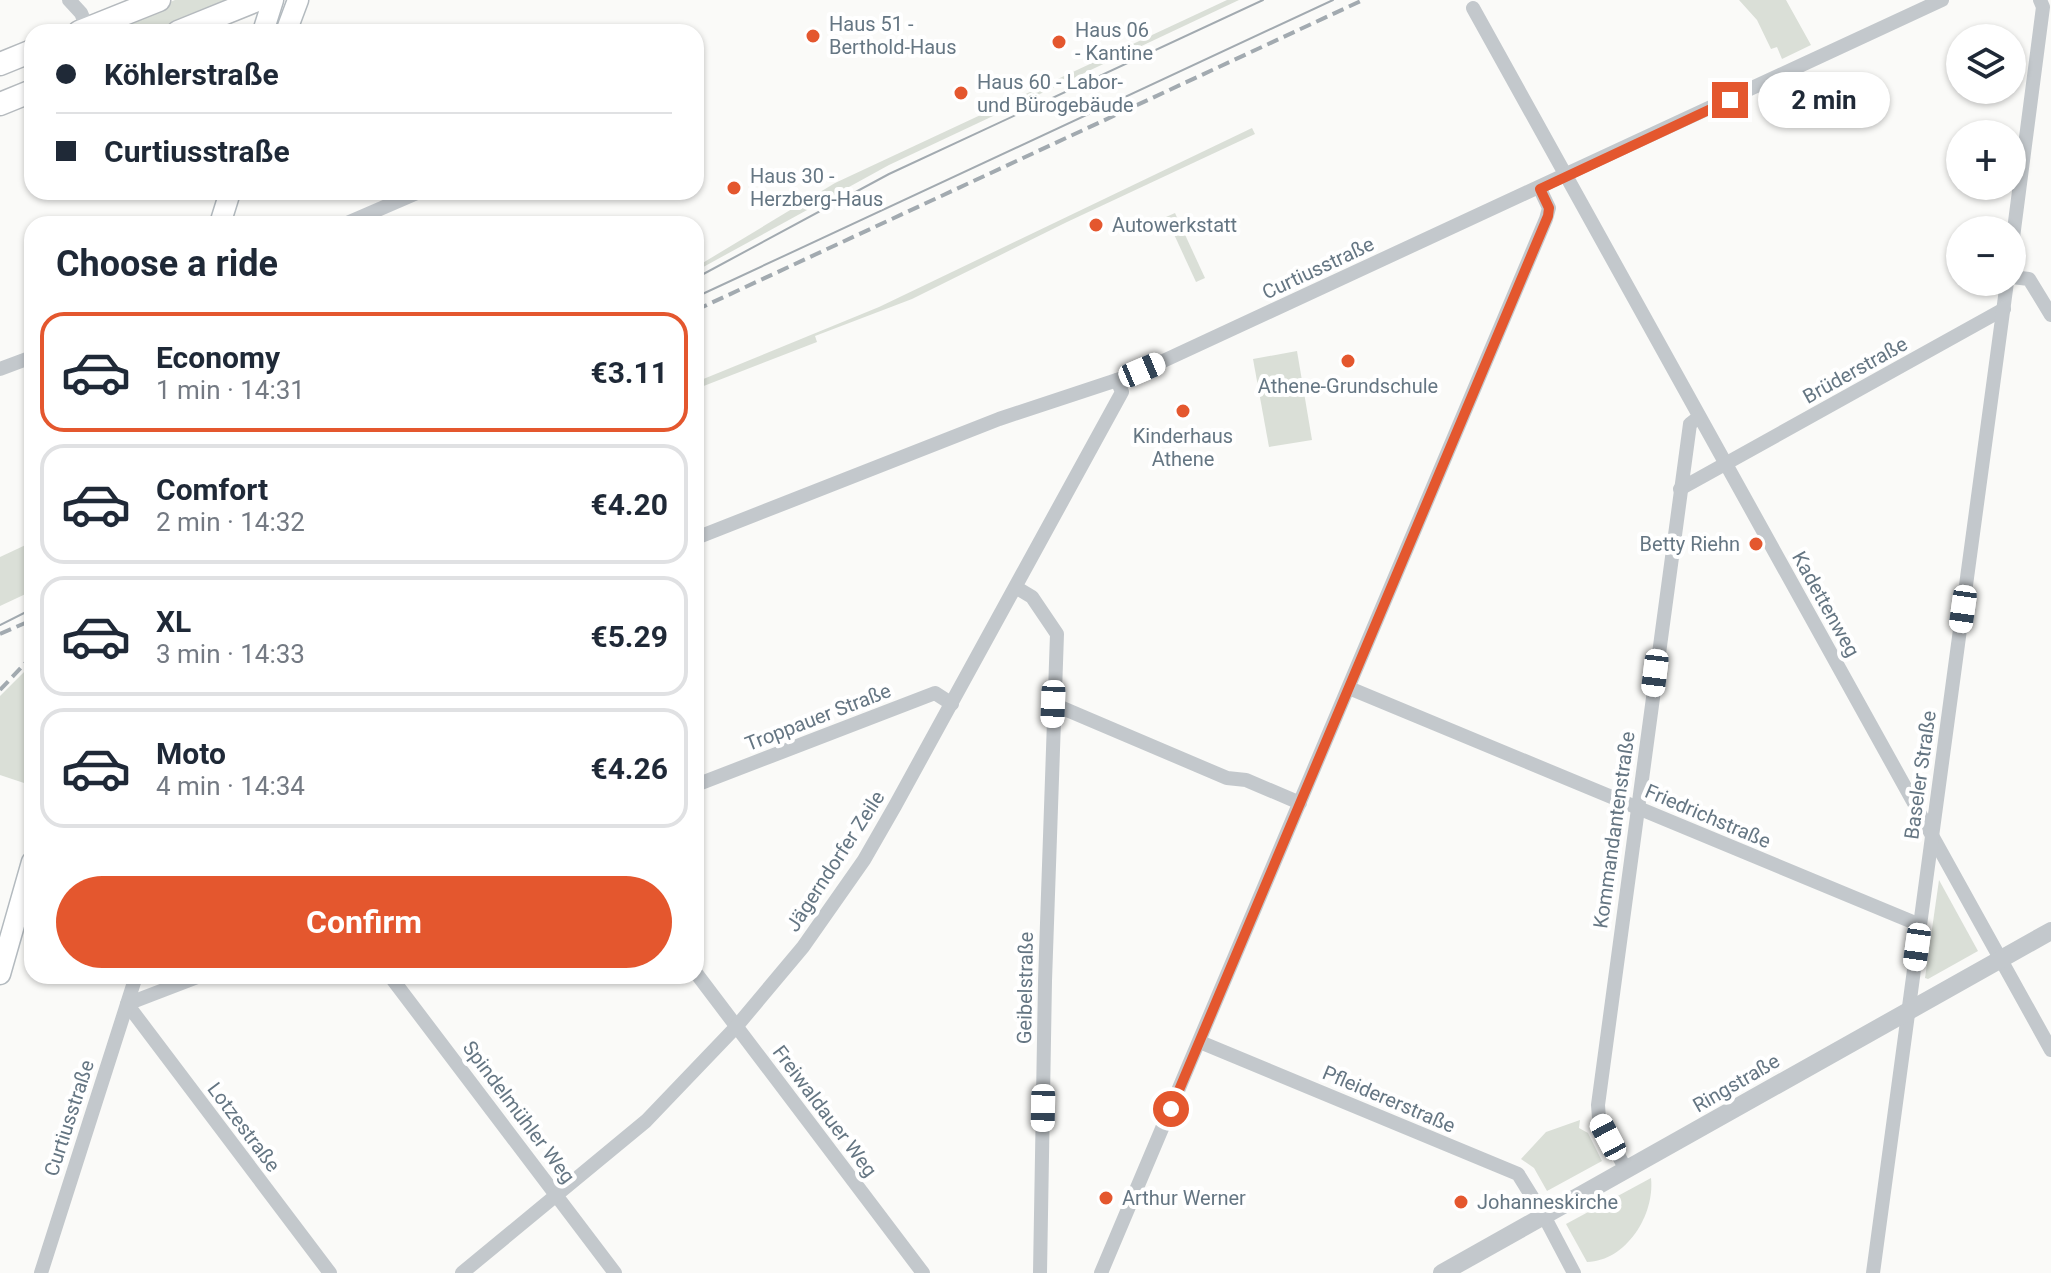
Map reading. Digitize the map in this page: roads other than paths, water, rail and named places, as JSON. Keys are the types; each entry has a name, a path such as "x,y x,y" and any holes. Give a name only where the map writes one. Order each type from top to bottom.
{"main road":[{"path":"102,24 159,0"},
{"path":"198,24 257,0"},
{"path":"266,24 273,0"},
{"path":"289,24 298,0"},
{"path":"0,64 24,54"},
{"path":"0,104 24,94"},
{"path":"0,974 24,890"}],"street":[{"path":"69,0 81,13 83,24"},
{"name":"Curtiusstraße","path":"704,535 999,419 1117,380 1196,347 1942,0"},
{"path":"2016,216 2043,7 2040,0"},
{"name":"Kadettenweg","path":"1473,8 2051,1050"},
{"path":"1101,1273 1548,216 1549,208 1540,189"},
{"path":"364,216 400,200"},
{"path":"2026,279 2051,315"},
{"name":"Baseler Straße","path":"1873,1273 2005,296"},
{"name":"Brüderstraße","path":"1726,464 2004,309"},
{"path":"0,369 24,360"},
{"name":"Jägerndorfer Zeile","path":"462,1273 646,1121 736,1027 803,947 864,860 1017,588 1122,392 1117,380"},
{"name":"Kommandantenstraße","path":"1626,1170 1599,1118 1598,1105 1680,489 1690,424 1699,417"},
{"path":"1680,489 1726,464"},
{"name":"Geibelstraße","path":"1017,588 1032,597 1057,634 1040,1273"},
{"name":"Friedrichstraße","path":"1349,688 1920,925"},
{"name":"Troppauer Straße","path":"704,782 935,693 952,704"},
{"path":"1053,704 1227,778 1246,780 1300,803"},
{"name":"Ringstraße","path":"1442,1273 2051,931"},
{"name":"Curtiusstraße","path":"41,1273 133,984"},
{"path":"127,1004 179,984"},
{"name":"Spindelmühler Weg","path":"396,984 615,1273"},
{"name":"Freiwaldauer Weg","path":"704,984 923,1273"},
{"name":"Lotzestraße","path":"127,1004 330,1273"},
{"name":"Pfleidererstraße","path":"1200,1042 1518,1174 1544,1216"},
{"path":"1544,1216 1574,1273"}],"tram line":[{"path":"704,274 889,174 1263,0"},
{"path":"704,293 1333,0"},
{"path":"0,625 24,613"}],"railway":[{"path":"704,306 1363,0"},
{"path":"0,634 24,624"},
{"path":"0,690 24,664"}],"place":[{"name":"Haus 51 - Berthold-Haus","path":"813,36"},
{"name":"Haus 06 - Kantine","path":"1059,42"},
{"name":"Haus 60 - Labor- und Bürogebäude","path":"961,93"},
{"name":"Haus 30 - Herzberg-Haus","path":"734,188"},
{"name":"Autowerkstatt","path":"1096,225"},
{"name":"Athene-Grundschule","path":"1348,361"},
{"name":"Kinderhaus Athene","path":"1183,411"},
{"name":"Betty Riehn","path":"1756,544"},
{"name":"Arthur Werner","path":"1106,1198"},
{"name":"Johanneskirche","path":"1461,1202"}]}
